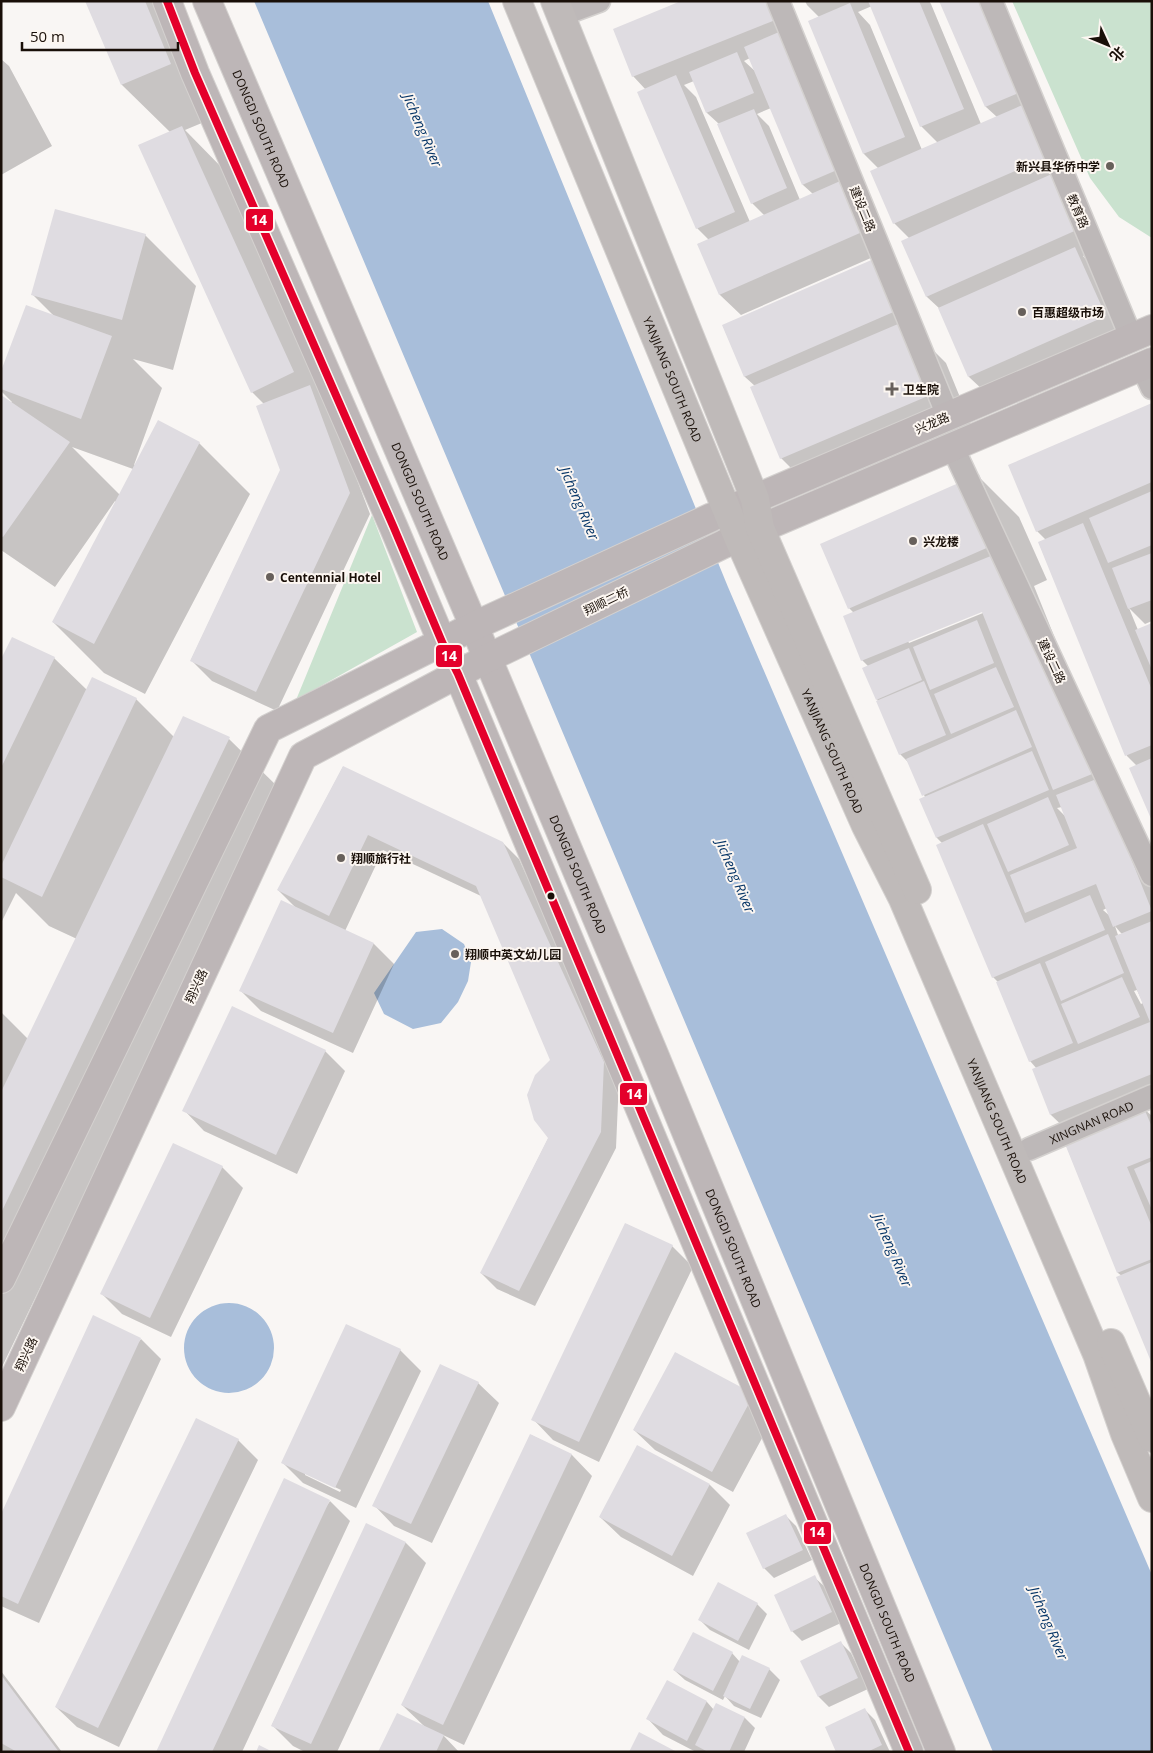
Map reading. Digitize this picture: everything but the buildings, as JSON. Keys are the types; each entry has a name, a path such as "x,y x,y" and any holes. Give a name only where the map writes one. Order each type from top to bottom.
{"main road":[{"path":"167,1 195,73 391,520 442,642 458,674 909,1752"},
{"name":"DONGDI SOUTH ROAD","path":"207,1 488,658 654,1054 941,1752"},
{"name":"YANJIANG SOUTH ROAD","path":"517,1 720,514 741,536 1030,1149 1152,1438"},
{"name":"YANJIANG SOUTH ROAD","path":"558,8 755,499 741,536 866,826 903,899 1098,1354 1125,1434 1152,1498"},
{"name":"兴龙路","path":"720,514 1142,333"},
{"path":"741,536 952,446 1148,372"},
{"path":"1,1279 268,729 474,626 720,514"},
{"name":"翔顺二桥","path":"488,658 741,536"},
{"name":"翔兴路","path":"1,1407 303,756 488,658"}],"street":[{"path":"558,8 599,1"},
{"name":"建设二路","path":"778,1 948,416"},
{"name":"教育路","path":"990,1 1142,333"},
{"name":"建设二路","path":"952,446 1152,875"},
{"name":"XINGNAN ROAD","path":"1030,1149 1152,1096"}],"green space":[{"name":"新兴县华侨中学","path":"1012,1 1152,1 1152,238 1119,217 1090,178"},
{"path":"372,515 417,632 296,700"}],"water":[{"name":"Jicheng River","path":"254,1 488,1 728,587 1152,1575 1152,1752 993,1752"},
{"path":"442,929 464,944 471,962 468,981 458,1002 441,1023 413,1029 384,1014 374,993 416,932"},
{"path":"229,1303 246,1306 261,1316 271,1331 274,1348 271,1365 261,1380 246,1390 229,1393 212,1390 197,1380 187,1365 184,1348 187,1331 197,1316 212,1306"}],"transit line":[{"name":"14","path":"167,1 195,73 442,642 458,674 909,1752"}],"place":[{"name":"新兴县华侨中学","path":"1110,166"},
{"name":"百惠超级市场","path":"1022,312"},
{"name":"卫生院","path":"892,389"},
{"name":"兴龙楼","path":"913,541"},
{"name":"Centennial Hotel","path":"270,577"},
{"name":"翔顺旅行社","path":"341,858"},
{"name":"翔顺中英文幼儿园","path":"455,954"}]}
